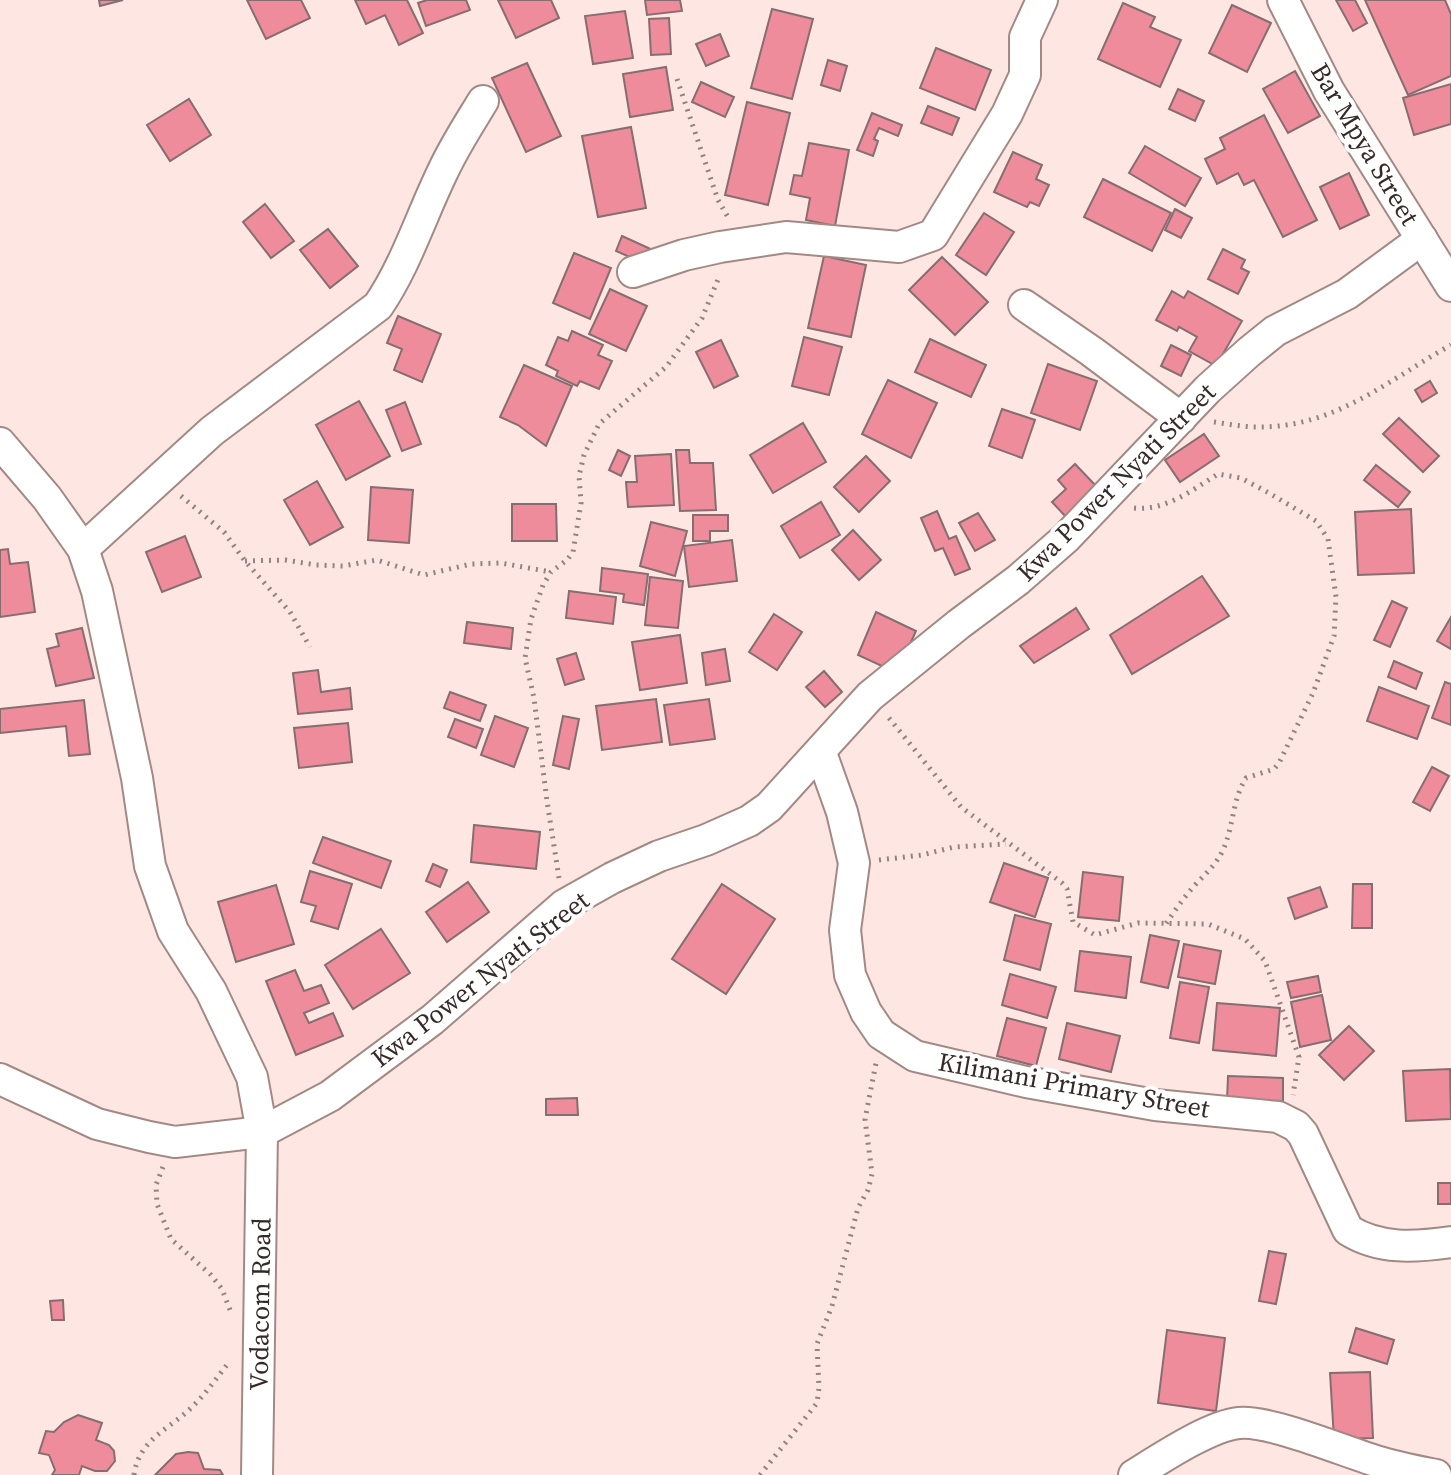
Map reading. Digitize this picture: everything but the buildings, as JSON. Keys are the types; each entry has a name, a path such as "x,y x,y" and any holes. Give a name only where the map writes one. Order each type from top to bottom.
{"street":[{"path":"633,272 684,255 786,237 899,247 933,235 1007,114 1025,75 1025,37 1042,0"},
{"name":"Bar Mpya Street","path":"1283,0 1329,91 1451,286"},
{"path":"83,549 212,431 378,306 422,223 449,159 483,101"},
{"name":"Kwa Power Nyati Street","path":"262,1132 330,1096 432,1020 564,905 659,856 749,821 769,807 870,696 1018,580 1102,502 1208,389 1275,331 1347,294 1422,239"},
{"path":"1024,305 1181,418"},
{"path":"0,443 47,498 83,549 97,591 137,778 150,866 173,931 211,991 252,1077 262,1132 175,1142 97,1124 0,1079"},
{"name":"Kilimani Primary Street","path":"821,753 842,812 854,863 845,930 850,975 866,1012 881,1034 915,1056 1026,1082 1155,1105 1268,1115 1287,1120"},
{"path":"1287,1120 1303,1134 1348,1230 1361,1239 1383,1246 1451,1242"},
{"name":"Vodacom Road","path":"257,1475 246,1324 262,1132"},
{"path":"1134,1475 1178,1449 1238,1423 1260,1423 1380,1463 1436,1475"}],"path":[{"path":"564,905 534,698 525,658 531,619 551,572 573,552 581,503 579,476 584,455 599,424 666,367 702,318 737,245 718,200 677,79"},
{"path":"1181,418 1258,427 1322,417 1372,394 1451,345"},
{"path":"1102,502 1145,509 1174,501 1218,474 1227,474 1241,478 1316,521 1328,539 1336,597 1334,636 1313,693 1279,763 1274,769 1246,778 1236,798 1236,810 1223,850 1211,870 1194,885 1165,925"},
{"path":"161,480 224,532 245,561 285,605 310,647"},
{"path":"245,561 285,560 343,566 377,560 424,575 471,564 501,563 551,572"},
{"path":"870,696 961,807 1006,844 1062,883 1067,889 1073,922 1088,933 1105,934 1138,923 1208,924 1245,939 1265,961 1299,1057 1298,1077 1287,1120"},
{"path":"854,863 922,855 954,847 1006,844"},
{"path":"760,1475 817,1403 817,1344 832,1306 858,1208 872,1174 865,1119 881,1034"},
{"path":"134,1475 141,1451 191,1408 246,1324 211,1275 171,1239 157,1204 156,1185 175,1142"}]}
